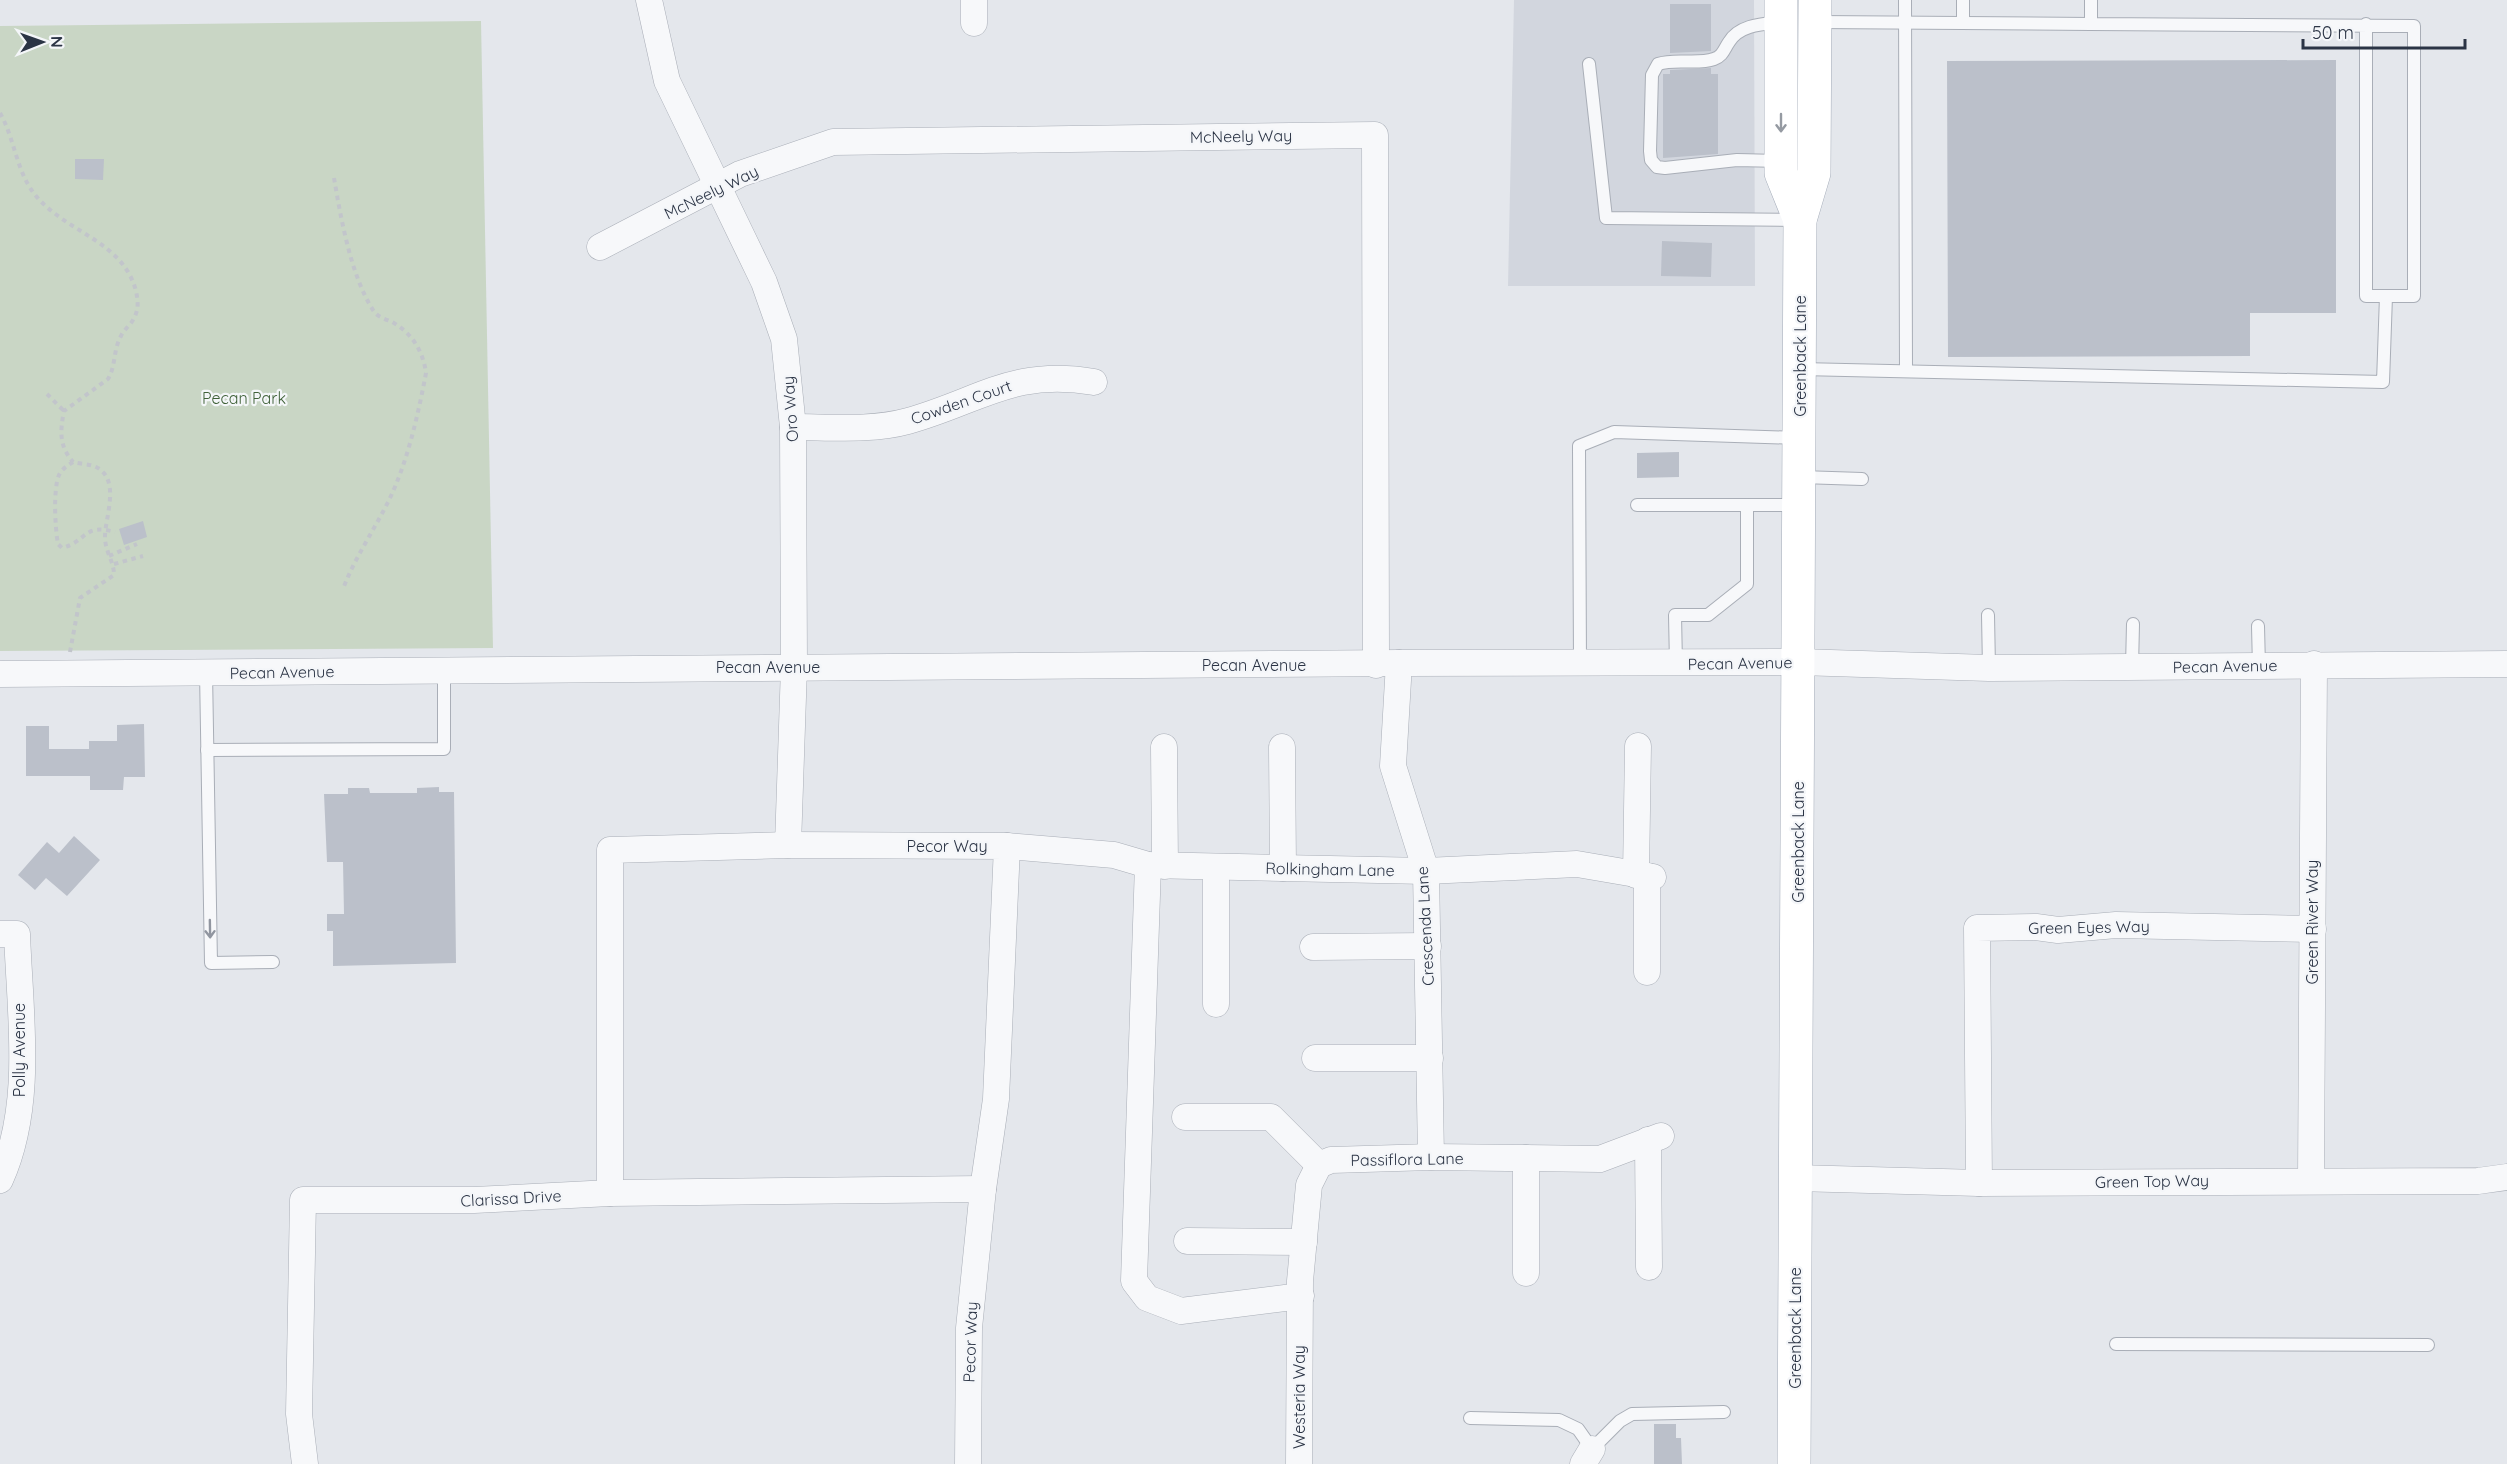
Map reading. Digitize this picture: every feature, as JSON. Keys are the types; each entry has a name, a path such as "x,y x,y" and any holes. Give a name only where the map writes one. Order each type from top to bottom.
{"main road":[{"name":"Greenback Lane","path":"1794,1464 1800,220 1781,173 1797,161 1814,111 1799,96 1796,46 1798,9"},
{"name":"Greenback Lane","path":"1797,161 1798,9"}],"street":[{"name":"Oro Way","path":"649,0 667,81 774,305 784,339 793,427 794,667 788,845"},
{"name":"McNeely Way","path":"600,247 740,174 818,146 849,140 1375,135 1388,664"},
{"name":"Cowden Court","path":"793,427 876,426 905,422 948,408 992,388 1022,381 1072,378 1094,382"},
{"name":"Pecan Avenue","path":"0,674 1799,662 1989,668 2507,664"},
{"name":"Crescenda Lane","path":"1388,664 1393,766 1426,871 1431,1157"},
{"name":"Green River Way","path":"2311,1180 2314,664"},
{"path":"1638,746 1645,876 1647,972"},
{"path":"1164,747 1134,1281 1147,1298 1181,1311 1301,1296 1308,1185 1319,1164 1271,1117 1185,1117"},
{"path":"1282,747 1283,868"},
{"name":"Pecor Way","path":"610,1193 610,850 788,845 1008,846 996,1099 983,1189 969,1328 968,1464"},
{"name":"Rolkingham Lane","path":"1008,846 1114,855 1156,865 1426,871 1577,864 1645,876"},
{"path":"1216,867 1216,1004"},
{"name":"Green Eyes Way","path":"1979,1183 1977,928 2036,927 2058,930 2116,925 2313,928"},
{"name":"Polly Avenue","path":"0,934 18,934 22,1064 16,1136 0,1180"},
{"path":"1313,947 1428,946"},
{"path":"1315,1058 1430,1058"},
{"name":"Passiflora Lane","path":"1319,1164 1331,1160 1431,1157 1600,1159 1654,1138 1649,1267"},
{"path":"1526,1158 1526,1273"},
{"name":"Green Top Way","path":"1796,1178 1979,1183 2478,1181 2507,1177"},
{"name":"Clarissa Drive","path":"305,1464 299,1414 303,1200 474,1200 610,1193 983,1189"},
{"path":"1187,1241 1304,1242"},
{"name":"Westeria Way","path":"1299,1464 1298,1329 1301,1296"}],"lane":[{"path":"1905,0 1906,370"},
{"path":"1963,0 1963,22"},
{"path":"2091,0 2091,24"},
{"path":"1797,161 1737,160 1657,167 1651,160 1650,151 1652,75 1658,64 1667,61 1713,59 1724,53 1730,40 1742,30 1798,9 1905,21 2366,24 2414,26 2414,296 2366,296 2366,24"},
{"path":"1589,64 1606,218 1800,220"},
{"path":"1800,369 2383,382 2386,296"},
{"path":"1580,664 1579,446 1614,432 1800,438"},
{"path":"1637,505 1747,505 1799,491 1862,479"},
{"path":"1676,664 1675,615 1708,615 1747,584 1747,505"},
{"path":"1988,615 1989,668"},
{"path":"2132,667 2133,624"},
{"path":"2258,626 2259,667"},
{"path":"207,750 444,748 444,670"},
{"path":"206,672 211,963 273,962"},
{"path":"2116,1344 2428,1345"},
{"path":"1470,1418 1559,1420 1578,1430 1588,1457 1620,1421 1632,1413 1724,1412"}],"path":[{"path":"0,112 20,167 36,197 79,231 106,246 125,264 132,276 139,302 135,317 121,334 115,351 112,372 108,379 64,411 61,430 65,453 73,462 98,468 106,478 110,504 105,542 114,564 114,576 80,598 66,674"},
{"path":"334,178 344,230 364,296 375,314 407,331 424,360 426,373 406,454 391,495 351,567 343,589"},
{"path":"47,394 64,411"},
{"path":"73,462 64,468 58,477 58,544 62,548 72,545 92,529 106,529 115,532"},
{"path":"109,556 137,544"},
{"path":"114,564 143,556"}],"shaded area":[{"path":"1514,0 1754,0 1755,286 1508,286"}],"green space":[{"name":"Pecan Park","path":"481,21 493,648 0,651 0,26"}],"building":[{"path":"1670,4 1711,4 1711,51 1670,53"},
{"path":"2336,60 2336,313 2250,313 2250,356 1948,357 1947,61"},
{"path":"1711,68 1711,74 1718,74 1718,154 1663,158 1663,74 1670,74 1670,70"},
{"path":"75,159 104,159 103,180 75,179"},
{"path":"1662,241 1712,243 1711,277 1661,276"},
{"path":"1679,452 1679,477 1637,478 1637,453"},
{"path":"143,521 147,537 124,545 119,529"},
{"path":"144,724 145,777 124,777 123,790 90,790 90,776 26,776 26,726 49,726 49,749 89,749 89,741 117,741 117,725"},
{"path":"439,787 439,792 454,792 456,963 333,966 333,931 327,931 327,914 344,914 343,862 327,862 324,794 348,794 348,788 369,788 370,793 417,793 417,788"},
{"path":"74,836 100,860 67,896 46,878 35,890 18,875 47,842 59,853"},
{"path":"1654,1424 1676,1424 1676,1438 1681,1438 1682,1464 1654,1464"}]}
